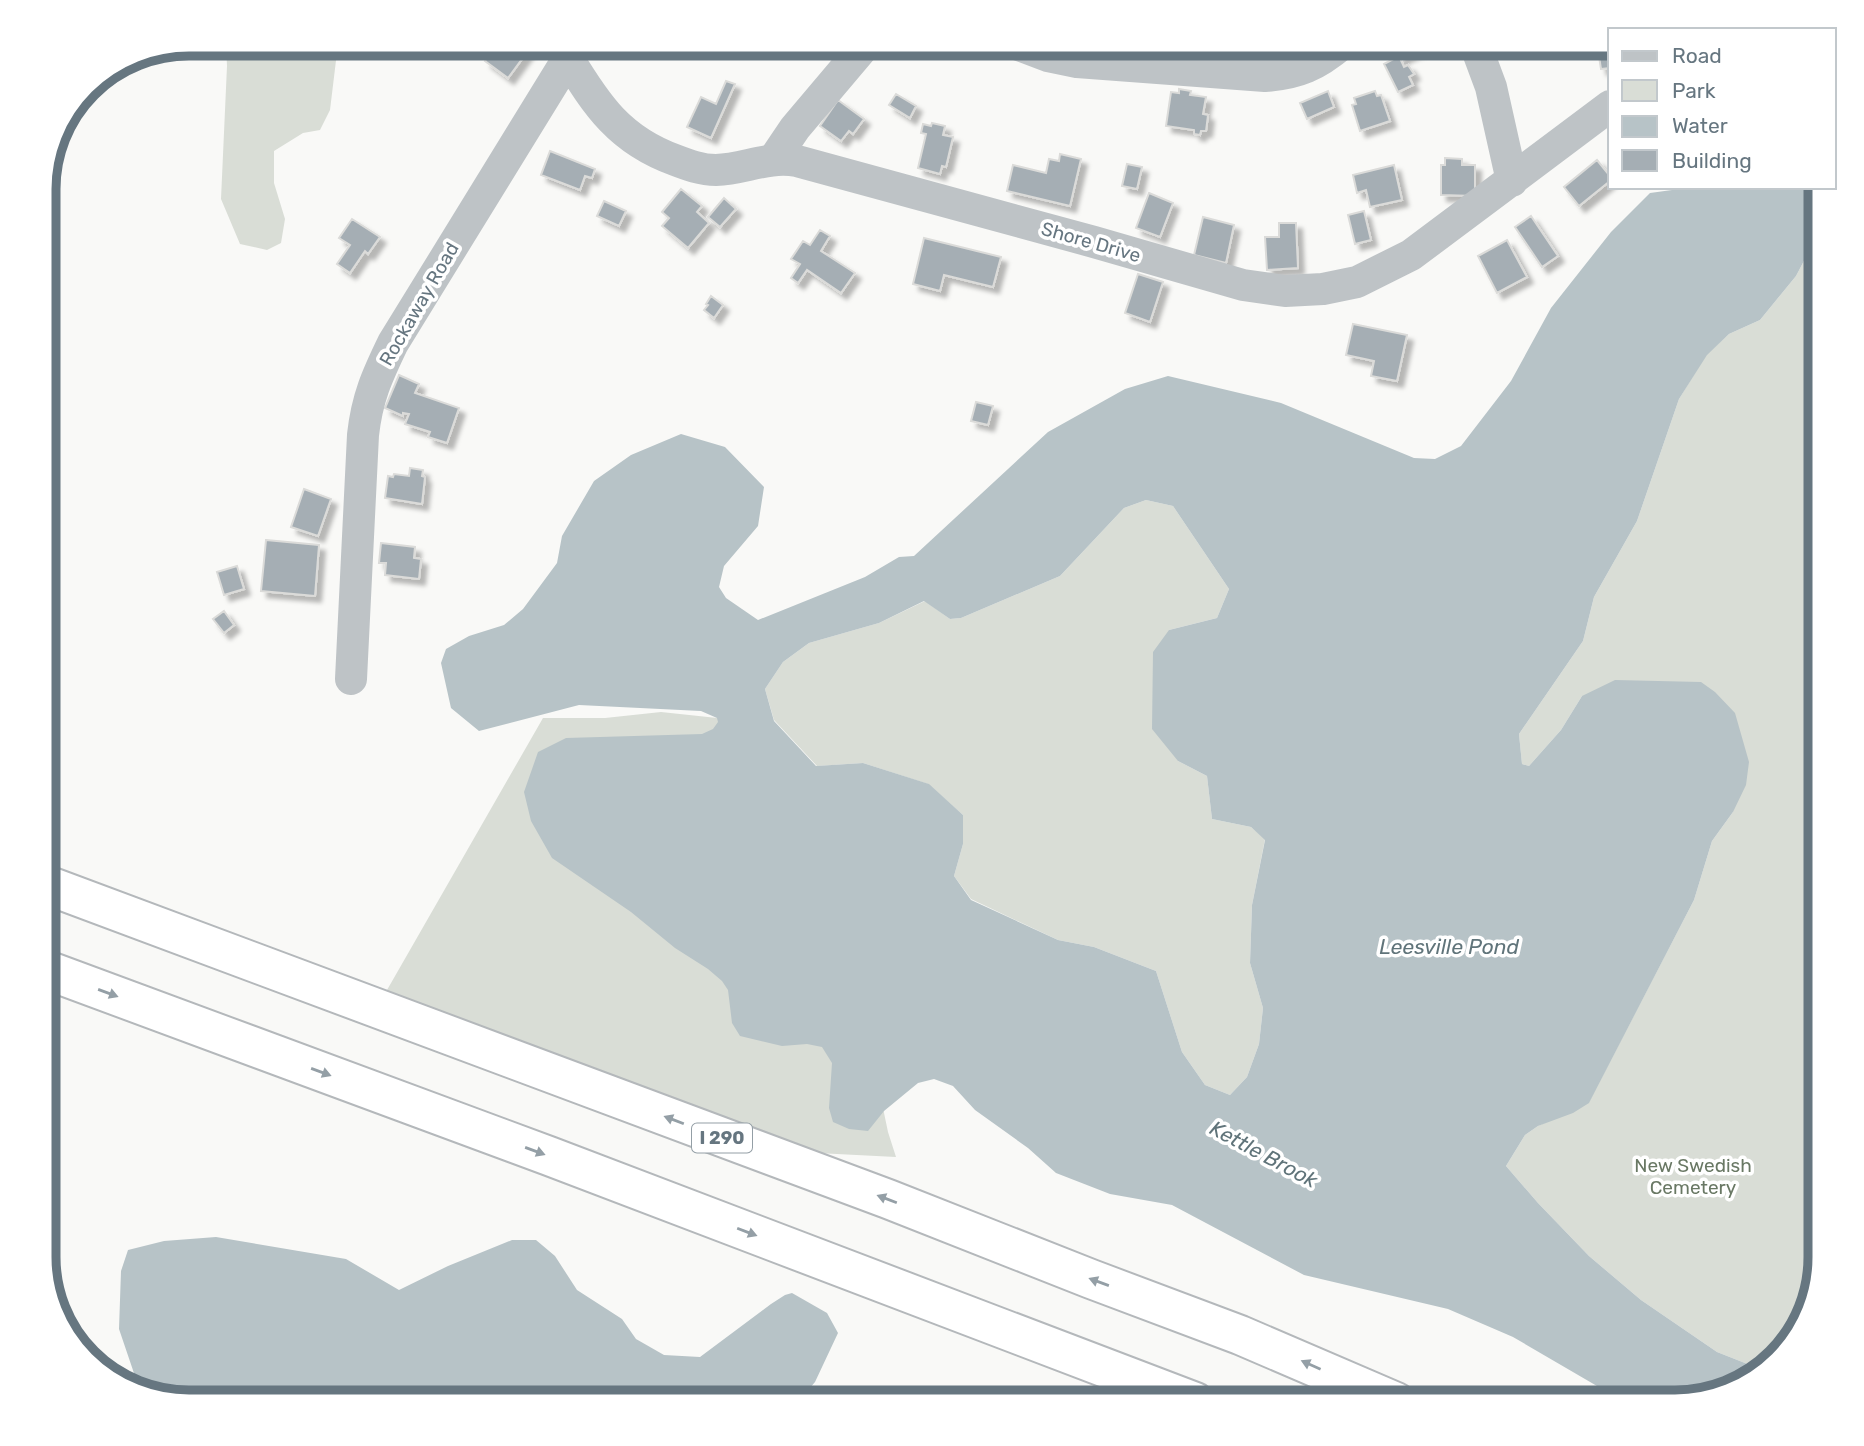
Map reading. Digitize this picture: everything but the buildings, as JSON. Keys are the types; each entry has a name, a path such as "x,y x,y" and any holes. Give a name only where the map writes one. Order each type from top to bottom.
{"highway":[{"name":"I 290","path":"56,888 888,1199 1240,1335 1368,1390"},
{"path":"56,973 549,1156 1163,1390"}],"street":[{"name":"Rockaway Road","path":"351,679 363,435 365,413 372,389 393,343 569,56"},
{"name":"Shore Drive","path":"574,56 587,90 627,135 661,155 701,169 733,168 774,159 797,161 1242,285 1285,291 1324,289 1357,282 1411,256 1608,108"},
{"path":"774,159 795,128 856,56"},
{"path":"1048,56 1077,62 1265,76 1302,70 1327,56"},
{"path":"1480,56 1494,97 1512,181"}],"green space":[{"path":"227,56 337,56 330,110 320,130 303,133 274,151 274,183 285,219 281,243 267,250 240,244 221,199"},
{"name":"New Swedish Cemetery","path":"1808,253 1808,1257 1805,1283 1794,1316 1775,1345 1750,1365 1717,1352 1641,1300 1589,1256 1506,1166 1525,1135 1589,1102 1694,900 1712,841 1733,812 1582,696 1561,730 1529,766 1522,764 1519,734 1583,641 1594,597 1637,521 1679,399 1706,355 1729,334 1760,320 1796,276"},
{"path":"1146,500 1173,506 1229,589 1217,618 1169,630 1178,761 1207,776 1212,819 1251,827 1265,839 1252,905 1250,963 1263,1008 1259,1044 1247,1077 1230,1095 1205,1085 1182,1052 1156,971 1094,947 1058,940 971,899 954,876 963,844 963,815 928,784 863,763 817,766 774,720 765,689 783,662 809,643 879,623 925,601 950,619 961,618 1060,576 1124,508"},
{"path":"661,712 736,720 870,1046 896,1157 817,1153 383,997 543,718 605,718"}],"water":[{"name":"Leesville Pond","path":"1679,189 1808,189 1808,253 1796,276 1760,320 1729,334 1707,355 1679,399 1637,521 1594,597 1583,641 1519,734 1522,764 1529,766 1561,730 1582,696 1615,680 1701,682 1735,713 1749,762 1746,785 1733,812 1712,841 1694,900 1589,1103 1573,1113 1538,1126 1525,1135 1506,1166 1589,1256 1641,1300 1717,1352 1754,1364 1717,1383 1683,1390 1604,1390 1513,1337 1448,1309 1304,1275 1172,1205 1110,1194 1056,1173 1028,1148 975,1110 953,1086 934,1079 918,1083 884,1111 868,1131 849,1129 833,1122 829,1108 832,1063 822,1047 807,1044 782,1046 740,1036 732,1023 728,990 722,981 675,948 631,912 552,858 531,821 524,792 538,752 566,738 702,734 713,729 718,722 717,718 701,711 579,705 479,731 451,708 441,663 446,649 469,636 504,625 523,609 557,563 562,536 594,481 631,455 681,434 725,447 764,487 758,526 724,566 719,587 726,598 758,620 865,577 899,557 914,556 1048,432 1125,389 1168,376 1281,403 1414,458 1435,459 1461,446 1511,381 1551,308 1611,232 1650,193","holes":["1146,500 1173,506 1229,589 1217,618 1169,630 1153,652 1152,729 1178,761 1207,776 1212,819 1251,827 1265,840 1252,905 1250,963 1263,1008 1259,1044 1247,1077 1230,1095 1205,1085 1182,1052 1156,971 1094,947 1058,940 971,900 954,876 963,844 963,815 929,784 863,763 816,766 774,721 765,689 783,662 809,643 879,623 924,601 950,619 961,618 1060,576 1124,508"]},
{"path":"216,1237 346,1259 399,1290 448,1266 512,1240 536,1240 555,1256 577,1290 622,1319 636,1339 664,1355 700,1357 771,1304 792,1293 827,1313 838,1333 815,1382 808,1390 181,1390 136,1378 119,1329 121,1271 128,1250 164,1241"}],"water label":[{"name":"Kettle Brook","path":"1264,1154"}]}
